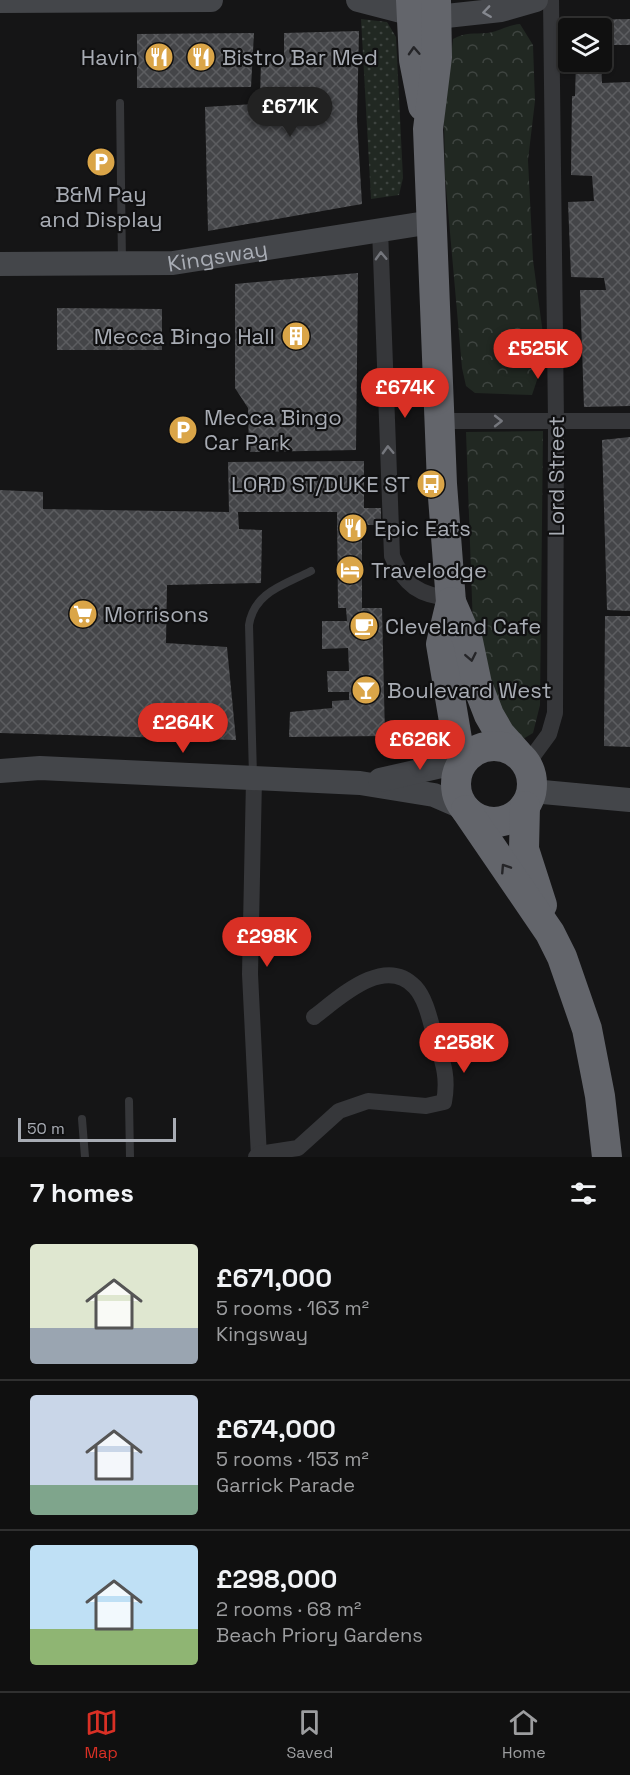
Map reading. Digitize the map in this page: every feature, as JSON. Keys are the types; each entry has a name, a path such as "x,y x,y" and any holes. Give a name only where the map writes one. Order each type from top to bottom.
{"highway":[{"path":"424,8 437,57 428,129 440,421 451,600 441,644 457,739 464,761"},
{"path":"451,600 468,641 477,684 489,715 525,779 524,849 550,933"},
{"path":"465,809 481,820 501,822 514,817 525,779 507,748 487,746 474,752 464,761 456,781 457,794 465,809 550,933 562,957 587,1029 600,1096 607,1157"}],"street":[{"path":"0,1 212,0"},
{"path":"358,0 424,8 501,10 536,0"},
{"name":"Lord Street","path":"525,779 549,734 555,712 556,422 551,0"},
{"name":"Kingsway","path":"0,264 173,263 432,222"},
{"path":"381,229 392,556 398,571 416,591 432,597 451,600"},
{"path":"440,421 630,421"},
{"path":"360,783 464,761"},
{"path":"2,771 58,769 360,783 434,795 465,809"},
{"path":"254,779 250,974 258,1156 297,1152 339,1112 369,1101 426,1106 444,1102 448,1081 424,1003 415,987 400,978 382,976 364,981 314,1017"},
{"path":"525,779 630,800"}],"lane":[{"path":"120,103 122,263"},
{"path":"254,779 249,625 251,609 263,596 311,571"},
{"path":"129,1101 130,1157"},
{"path":"82,1119 85,1157"}],"green space":[{"path":"361,19 387,22 396,37 403,178 399,195 371,199"},
{"path":"520,24 533,45 535,101 528,160 533,260 543,334 537,380 532,395 475,393 466,386 462,368 445,176 444,120 453,39 466,34 491,32"},
{"path":"543,431 540,705 533,733 523,739 496,712 473,627 466,432"}],"building":[{"path":"612,19 630,19 630,45 612,45"},
{"path":"359,31 357,120 362,204 208,231 205,107 254,104 254,120 285,120 285,95 260,96 261,62 284,61 284,33"},
{"path":"254,33 251,87 137,88 137,34"},
{"path":"576,72 601,72 602,83 630,82 630,406 584,407 580,290 606,290 604,278 571,277 568,202 594,201 592,176 571,175 572,96 575,96"},
{"name":"Mecca Bingo Hall","path":"358,273 356,450 249,452 248,408 235,388 235,284"},
{"path":"57,308 162,309 162,350 57,350"},
{"path":"630,437 630,611 607,610 602,440"},
{"name":"Morrisons","path":"364,461 364,508 381,508 381,525 362,525 362,608 382,608 385,736 289,737 290,712 332,708 332,701 349,700 349,692 328,692 327,671 349,671 348,648 322,649 322,621 347,621 346,608 338,608 337,512 238,512 239,529 262,530 261,583 167,585 166,643 227,647 236,740 0,733 0,490 43,492 43,509 229,512 228,462"},
{"path":"605,616 630,616 630,747 604,746"}],"place":[{"name":"Havin","path":"159,57"},
{"name":"Bistro Bar Med","path":"201,57"},
{"name":"B&M Pay and Display","path":"101,162"},
{"name":"Mecca Bingo Hall","path":"296,336"},
{"name":"Mecca Bingo Car Park","path":"183,430"},
{"name":"LORD ST/DUKE ST","path":"431,484"},
{"name":"Epic Eats","path":"353,528"},
{"name":"Travelodge","path":"350,570"},
{"name":"Morrisons","path":"83,614"},
{"name":"Cleveland Cafe","path":"364,626"},
{"name":"Boulevard West","path":"366,690"}]}
